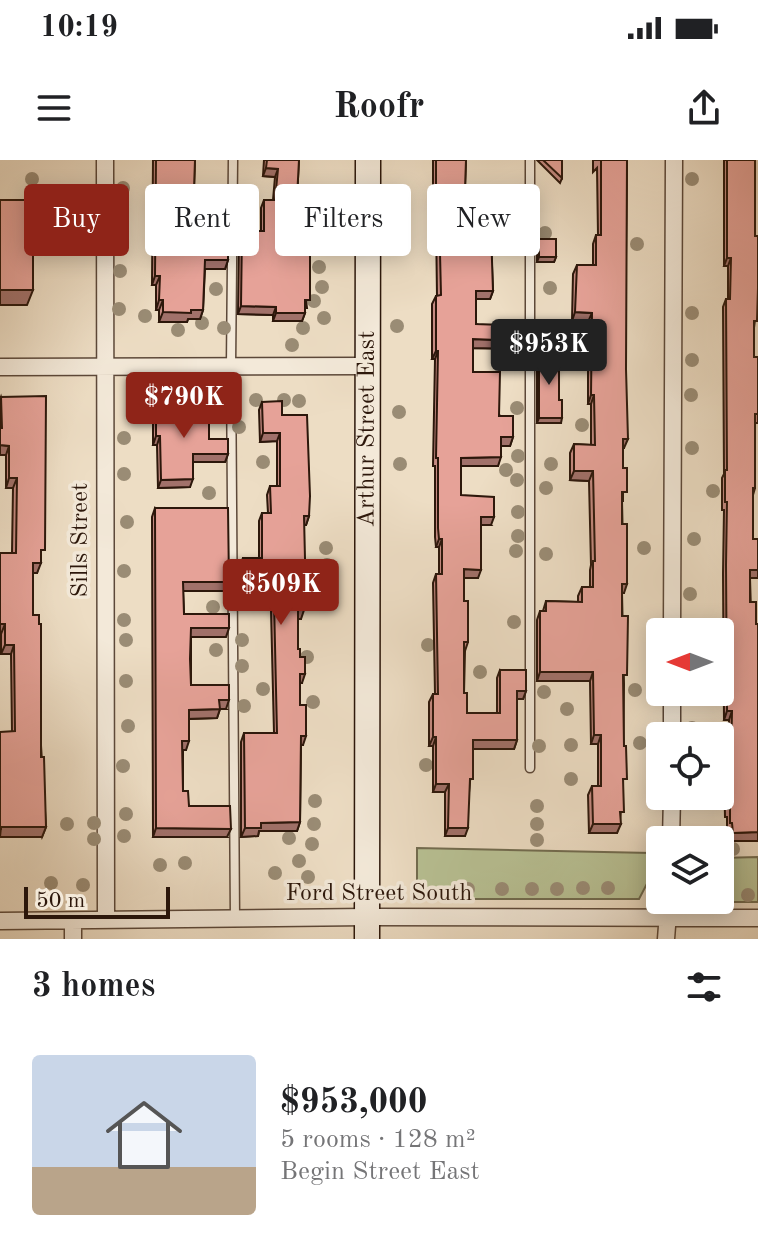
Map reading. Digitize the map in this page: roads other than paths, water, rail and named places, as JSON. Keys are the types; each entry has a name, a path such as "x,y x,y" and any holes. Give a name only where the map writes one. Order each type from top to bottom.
{"main road":[{"name":"Arthur Street East","path":"367,928 368,160"}],"street":[{"name":"Sills Street","path":"105,160 106,920"},
{"path":"672,618 674,160"},
{"path":"0,367 369,366"},
{"path":"666,939 667,914"},
{"name":"Ford Street South","path":"0,921 235,919 367,928 758,918"},
{"path":"73,921 73,939"}],"lane":[{"path":"233,160 231,366 235,919"},
{"path":"530,160 530,768"}]}
